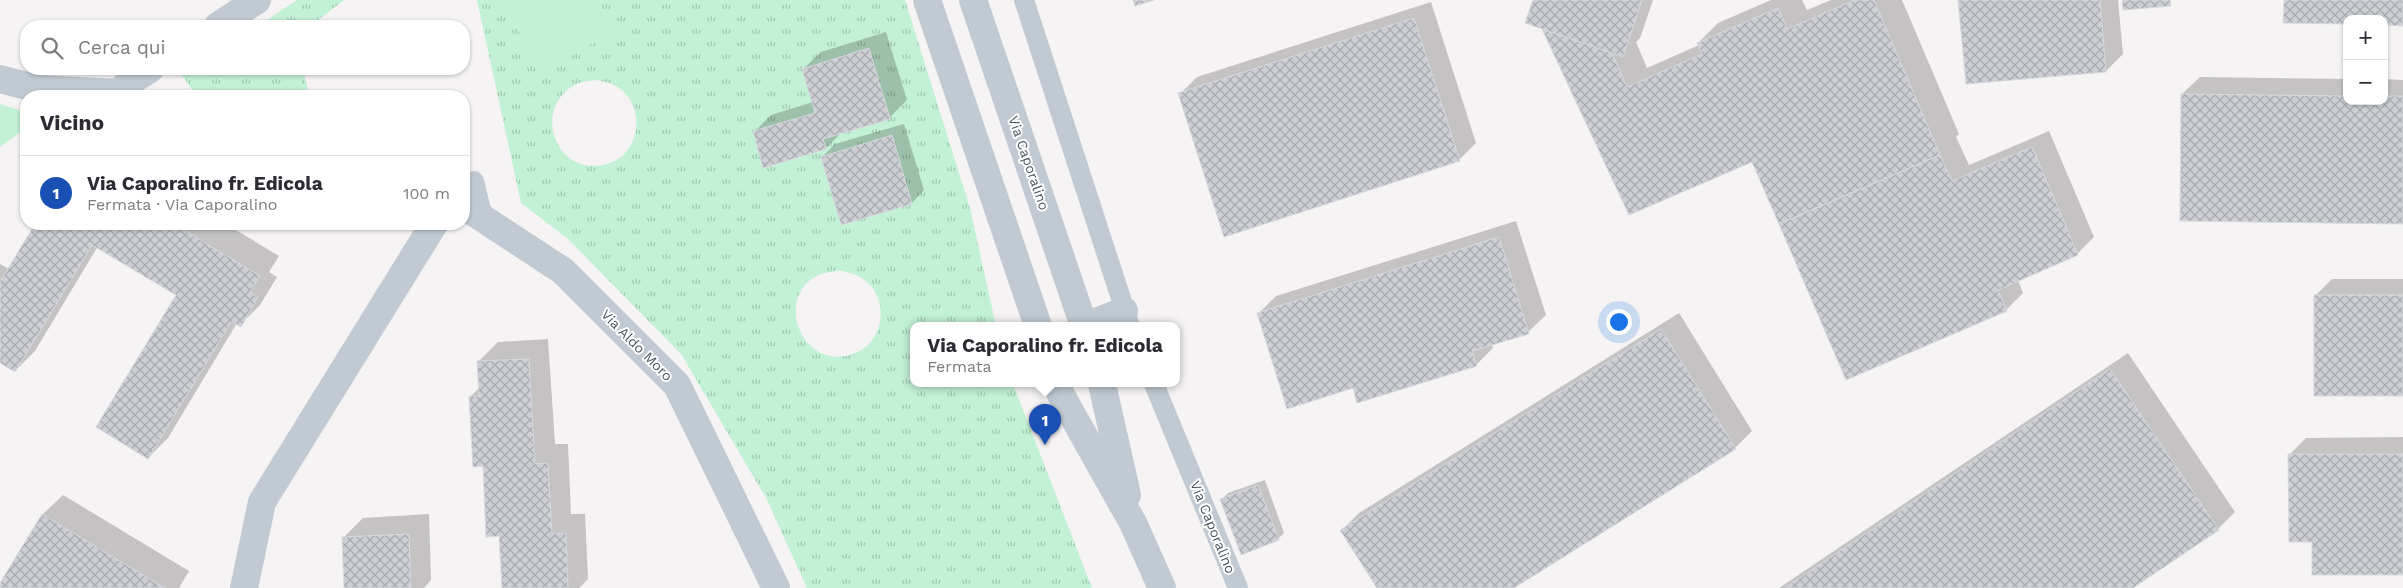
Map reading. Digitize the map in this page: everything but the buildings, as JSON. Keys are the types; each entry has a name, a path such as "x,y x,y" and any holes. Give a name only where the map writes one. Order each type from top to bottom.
{"street":[{"path":"227,20 257,0"},
{"path":"928,0 1037,322"},
{"name":"Via Caporalino","path":"973,0 1084,322"},
{"path":"123,90 128,83 141,75"},
{"path":"0,79 38,89 54,90"},
{"name":"Via Aldo Moro","path":"474,202 564,272 677,385 776,588"},
{"path":"244,588 262,502 430,230"},
{"name":"Via Caporalino","path":"1109,322 1127,319"},
{"path":"1058,387 1133,523 1162,588"},
{"path":"1103,387 1133,523"}],"lane":[{"name":"Via Caporalino","path":"1024,0 1127,319"},
{"name":"Via Caporalino","path":"1155,387 1238,588"}],"green space":[{"path":"297,0 344,0 318,20 267,20"},
{"path":"477,0 505,0 536,69 614,34 598,0 905,0 970,208 995,322 910,322 910,387 1014,387 1092,588 807,588 766,498 681,354 567,238 521,203","holes":["595,80 607,82 621,90 632,102 636,118 635,135 627,151 612,162 603,165 586,165 572,160 561,149 554,136 552,121 555,107 563,94 579,83","840,270 854,274 872,287 876,294 880,309 879,326 871,342 864,348 846,356 829,356 815,350 804,339 798,325 796,310 799,296 807,283 821,274"]},
{"path":"505,0 598,0 614,34 536,69"},
{"path":"181,75 304,75 308,90 193,90"},
{"path":"0,104 20,110 20,132 0,147"}],"place":[{"name":"Via Caporalino fr. Edicola","path":"1045,445"}]}
